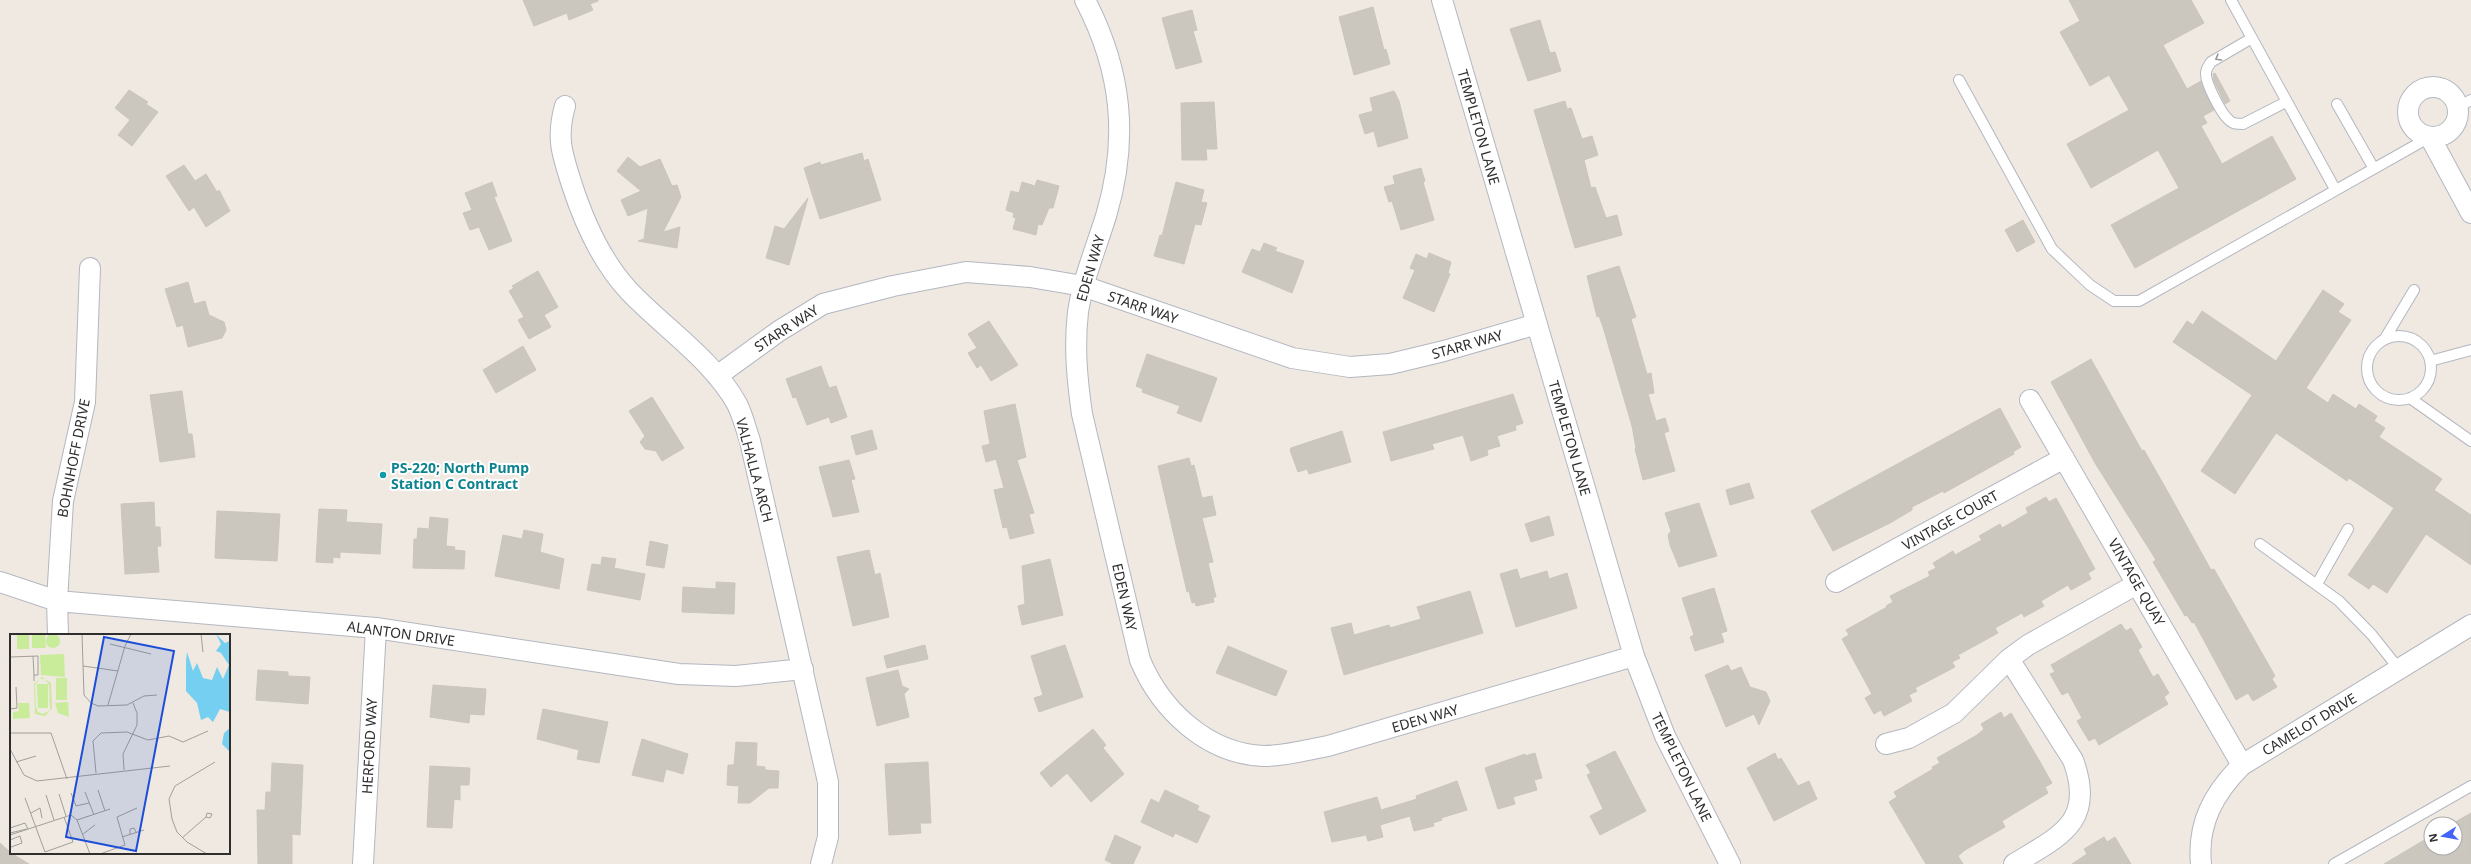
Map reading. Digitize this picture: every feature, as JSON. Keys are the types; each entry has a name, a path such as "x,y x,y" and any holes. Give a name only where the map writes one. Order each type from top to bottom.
{"street":[{"name":"EDEN WAY","path":"1085,0 1104,39 1114,72 1119,106 1120,147 1106,214 1083,286 1075,346 1076,376 1082,414 1140,660 1149,681 1162,700 1174,714 1200,735 1222,746 1240,752 1264,756 1286,754 1328,746 1634,656"},
{"name":"TEMPLETON LANE","path":"1442,0 1634,656 1665,736 1730,864"},
{"path":"2436,86 2450,93 2465,104 2452,129 2445,134 2430,137 2415,130 2410,122 2408,105 2412,97 2427,87 2436,86"},
{"name":"VALHALLA ARCH","path":"565,106 559,127 562,155 579,206 605,259 628,290 717,376 737,405 750,441 828,782 828,837 821,864"},
{"path":"2430,137 2471,213"},
{"name":"BOHNHOFF DRIVE","path":"58,634 56,601 63,501 85,402 90,268"},
{"name":"STARR WAY","path":"717,376 779,330 823,304 893,286 966,272 1030,277 1083,286 1292,358 1350,367 1398,362 1536,324"},
{"name":"VINTAGE QUAY","path":"2030,400 2242,765"},
{"name":"VINTAGE COURT","path":"1836,582 2064,458"},
{"name":"ALANTON DRIVE","path":"0,582 56,601 376,628 679,674 736,676 803,669"},
{"path":"1886,744 1909,738 1954,713 2009,659 2028,645 2137,584"},
{"name":"CAMELOT DRIVE","path":"2201,864 2202,830 2207,814 2223,785 2242,765 2471,625"},
{"name":"HERFORD WAY","path":"363,864 376,628"},
{"path":"2009,659 2073,760 2079,776 2081,792 2078,812 2072,824 2058,838 2014,864"}],"lane":[{"path":"2230,0 2335,189"},
{"path":"2252,38 2211,62 2207,68 2207,82 2223,112 2228,119 2236,124 2243,124 2286,102"},
{"path":"1959,80 2052,249 2090,285 2114,301 2139,301 2297,213 2373,167 2430,137"},
{"path":"2337,104 2373,167"},
{"path":"2414,290 2384,340 2376,346 2370,355 2367,365 2368,375 2372,385 2388,398 2410,398 2471,441"},
{"path":"2384,340 2402,336 2412,339 2420,344 2430,361 2428,379 2424,387 2410,398"},
{"path":"2430,361 2471,350"},
{"path":"2317,584 2348,529"},
{"path":"2260,544 2339,601 2372,635 2400,669"},
{"path":"2334,864 2471,786"}],"building":[{"path":"523,0 598,1 590,4 593,10 569,20 567,13 534,26"},
{"path":"2069,0 2191,0 2204,23 2163,45 2187,89 2201,81 2214,110 2203,116 2207,123 2201,126 2222,164 2272,136 2296,179 2135,268 2111,225 2179,188 2158,150 2091,188 2067,144 2129,110 2109,75 2090,86 2060,32 2080,21"},
{"path":"1373,7 1384,50 1386,49 1390,64 1354,75 1339,17"},
{"path":"1192,10 1197,30 1193,31 1202,62 1176,69 1162,18"},
{"path":"1540,20 1550,53 1555,52 1561,71 1528,81 1510,29"},
{"path":"2215,73 2230,101 2225,104 2214,81 2213,74"},
{"path":"129,90 148,102 146,104 158,112 132,146 118,135 130,120 115,108"},
{"path":"1394,91 1399,101 1408,138 1378,147 1374,131 1365,134 1359,115 1373,111 1370,98"},
{"path":"1565,101 1567,109 1571,108 1582,139 1592,136 1598,155 1584,160 1591,188 1595,187 1606,218 1617,215 1622,235 1575,248 1534,110"},
{"path":"1214,102 1217,149 1206,149 1207,160 1182,160 1181,103"},
{"path":"862,153 864,161 868,159 881,200 820,219 804,168 820,162 821,165"},
{"path":"628,157 640,167 660,159 672,186 677,185 681,197 663,232 680,227 677,248 638,241 644,239 648,208 628,216 621,200 641,191 617,171"},
{"path":"184,165 195,181 206,174 217,192 219,190 230,211 206,227 194,207 189,211 166,176"},
{"path":"1421,168 1425,181 1423,182 1434,220 1401,230 1392,201 1389,202 1384,187 1395,184 1393,176"},
{"path":"1037,180 1059,186 1053,208 1049,208 1042,225 1038,224 1036,235 1013,229 1016,218 1013,217 1014,213 1006,210 1011,191 1019,193 1022,182 1035,186"},
{"path":"492,182 497,196 494,197 512,241 489,250 479,227 470,230 463,213 472,210 465,193"},
{"path":"1176,182 1204,190 1201,202 1207,203 1201,225 1195,224 1184,264 1154,256 1160,235 1162,236"},
{"path":"808,198 789,265 766,258 775,226 784,229"},
{"path":"2023,220 2035,242 2017,252 2005,230"},
{"path":"1264,243 1277,248 1275,251 1304,261 1292,293 1242,272 1252,249 1260,252"},
{"path":"1429,253 1451,262 1448,273 1450,274 1434,312 1403,298 1415,270 1410,268 1416,254 1427,259"},
{"path":"1619,266 1636,317 1631,319 1647,374 1651,373 1654,393 1648,394 1656,421 1665,418 1669,431 1664,433 1675,471 1643,480 1635,449 1632,426 1603,327 1599,316 1597,317 1587,276"},
{"path":"538,271 558,307 544,315 551,327 529,339 518,320 524,317 509,291 514,288 512,286"},
{"path":"188,282 194,304 205,301 209,315 224,322 226,330 222,338 188,347 183,325 177,327 165,289"},
{"path":"2323,290 2344,304 2338,312 2351,320 2306,388 2328,403 2333,394 2356,409 2359,404 2377,416 2374,421 2385,428 2379,437 2442,479 2434,490 2471,515 2471,565 2426,534 2387,593 2373,584 2369,589 2348,575 2394,508 2349,478 2347,481 2276,433 2235,494 2201,471 2252,395 2173,342 2187,321 2193,325 2202,311 2276,361"},
{"path":"989,321 1018,365 991,381 981,365 977,368 968,353 977,348 968,334"},
{"path":"523,346 536,370 496,393 483,370"},
{"path":"1147,354 1217,378 1201,422 1177,413 1180,406 1142,392 1143,389 1136,386"},
{"path":"2091,359 2211,570 2214,569 2275,676 2272,679 2277,687 2253,701 2248,693 2236,700 2194,622 2192,623 2187,615 2185,616 2153,562 2156,560 2095,463 2051,382"},
{"path":"821,366 829,388 836,386 847,417 831,423 829,417 807,425 796,397 793,398 786,379"},
{"path":"182,391 188,434 192,434 195,457 160,462 150,395"},
{"path":"1513,394 1523,423 1515,426 1516,430 1497,436 1500,446 1487,450 1488,455 1471,461 1463,435 1432,444 1434,449 1391,461 1383,432"},
{"path":"652,397 684,448 662,461 656,451 645,449 640,442 645,436 629,411"},
{"path":"1015,404 1026,457 1017,460 1034,513 1029,514 1034,533 1010,539 1007,527 1003,528 994,490 1004,488 996,459 986,462 982,446 990,444 984,411"},
{"path":"2000,408 2021,447 2013,452 2014,454 1944,493 1943,491 1912,507 1912,510 1890,523 1833,551 1811,511"},
{"path":"872,430 877,449 856,455 851,436"},
{"path":"1342,431 1351,462 1309,474 1307,469 1298,472 1290,450 1291,448"},
{"path":"1189,458 1191,466 1194,465 1202,498 1212,496 1216,515 1202,518 1213,562 1208,563 1216,597 1213,597 1214,602 1196,606 1195,602 1192,603 1189,591 1187,592 1158,466"},
{"path":"849,460 855,479 851,480 859,512 833,517 819,467"},
{"path":"1749,483 1754,498 1730,505 1726,490"},
{"path":"2046,497 2049,502 2056,498 2095,569 2088,573 2091,579 2071,590 2068,585 2041,601 2044,606 2024,617 2022,613 1995,628 1998,633 1958,655 1960,658 1952,662 1955,667 1915,688 1917,691 1909,695 1912,701 1884,716 1881,710 1874,714 1865,698 1872,694 1842,639 1849,635 1846,630 1887,607 1886,606 1893,602 1890,596 1930,576 1928,572 1936,568 1933,563 1953,551 1955,555 1982,540 1979,536 2000,524 2002,528 2028,513 2026,508"},
{"path":"154,502 155,527 160,527 161,546 157,546 159,572 125,574 121,504"},
{"path":"1699,503 1717,556 1679,567 1670,545 1668,535 1671,531 1665,513"},
{"path":"319,509 347,510 346,522 382,524 380,554 340,552 340,558 333,557 333,563 316,562"},
{"path":"217,511 280,514 277,561 215,558"},
{"path":"1549,516 1554,535 1531,542 1525,524"},
{"path":"430,517 448,519 446,546 455,547 454,550 465,551 464,569 413,568 414,539 417,539 418,528 429,529"},
{"path":"524,530 543,534 540,552 564,559 559,589 495,576 503,535 522,539"},
{"path":"650,541 668,545 664,568 646,565"},
{"path":"869,550 875,575 880,573 889,617 853,626 837,557"},
{"path":"602,557 616,559 614,568 645,574 640,600 587,590 592,564 601,565"},
{"path":"1050,559 1063,615 1022,625 1018,606 1025,604 1022,566"},
{"path":"1517,569 1520,579 1547,571 1549,579 1567,573 1577,608 1516,627 1500,574"},
{"path":"716,582 735,583 734,614 682,612 683,587 716,589"},
{"path":"1714,588 1727,631 1721,633 1724,642 1695,651 1690,637 1694,635 1682,598"},
{"path":"1470,591 1483,633 1344,675 1331,628 1351,623 1354,635 1389,625 1390,628 1421,619 1417,607"},
{"path":"2121,624 2126,631 2131,628 2142,647 2138,650 2153,677 2158,674 2169,693 2164,697 2168,704 2099,745 2095,738 2089,741 2077,721 2082,718 2068,692 2062,695 2050,674 2055,672 2051,665"},
{"path":"925,645 928,659 887,668 884,656"},
{"path":"1065,645 1083,697 1039,712 1034,698 1043,695 1031,656"},
{"path":"1228,646 1287,671 1276,696 1216,673"},
{"path":"1728,665 1731,671 1741,667 1750,687 1766,692 1770,701 1759,725 1754,714 1726,727 1705,675"},
{"path":"258,670 288,672 288,676 310,677 308,704 256,700"},
{"path":"898,670 902,686 909,689 904,694 909,717 877,726 866,678"},
{"path":"433,685 486,689 484,715 470,714 469,723 430,717"},
{"path":"543,709 608,722 599,763 577,759 579,750 537,739"},
{"path":"2001,712 2004,718 2011,713 2036,755 2052,783 2045,787 2048,793 2002,821 2005,827 1965,850 1958,856 1963,864 1926,864 1889,802 1897,797 1894,792 1933,769 1932,767 1940,763 1937,758 1977,735 1984,729 1981,724"},
{"path":"1093,729 1106,745 1103,748 1124,774 1091,802 1067,773 1051,787 1040,773"},
{"path":"642,739 688,754 683,774 666,769 663,782 632,775"},
{"path":"736,742 757,743 756,766 765,767 765,770 779,771 778,788 769,788 750,803 738,803 739,786 727,785 728,765 734,765"},
{"path":"1615,751 1646,811 1600,835 1590,816 1603,809 1587,775 1591,773 1586,765"},
{"path":"1535,753 1542,778 1534,780 1537,790 1513,797 1515,804 1498,809 1485,768 1525,754 1525,756"},
{"path":"1775,753 1778,760 1781,758 1798,786 1809,781 1817,799 1774,821 1747,768"},
{"path":"928,762 931,823 920,823 921,833 889,835 885,764"},
{"path":"272,763 303,765 300,835 292,834 292,864 258,864 257,810 265,810 266,792 271,792"},
{"path":"430,766 470,768 469,785 460,785 460,800 454,799 452,828 427,827"},
{"path":"1457,781 1467,810 1441,818 1442,820 1433,823 1434,826 1414,831 1410,816 1380,825 1383,837 1368,841 1366,835 1332,842 1324,812 1377,797 1381,810 1417,799 1416,796"},
{"path":"1165,790 1199,806 1197,810 1210,816 1197,843 1175,833 1173,837 1141,822 1151,799 1159,803"},
{"path":"2471,813 2471,864 2384,864 2423,841 2423,856 2463,856 2463,818"},
{"path":"1115,835 1141,847 1133,864 1113,864 1105,860"},
{"path":"2104,837 2107,842 2115,837 2131,864 2072,864 2087,854 2084,849"},
{"path":"0,843 10,852 10,854 13,854 29,864 0,864"}],"place":[{"name":"PS-220; North Pump Station C Contract","path":"383,475"}]}
